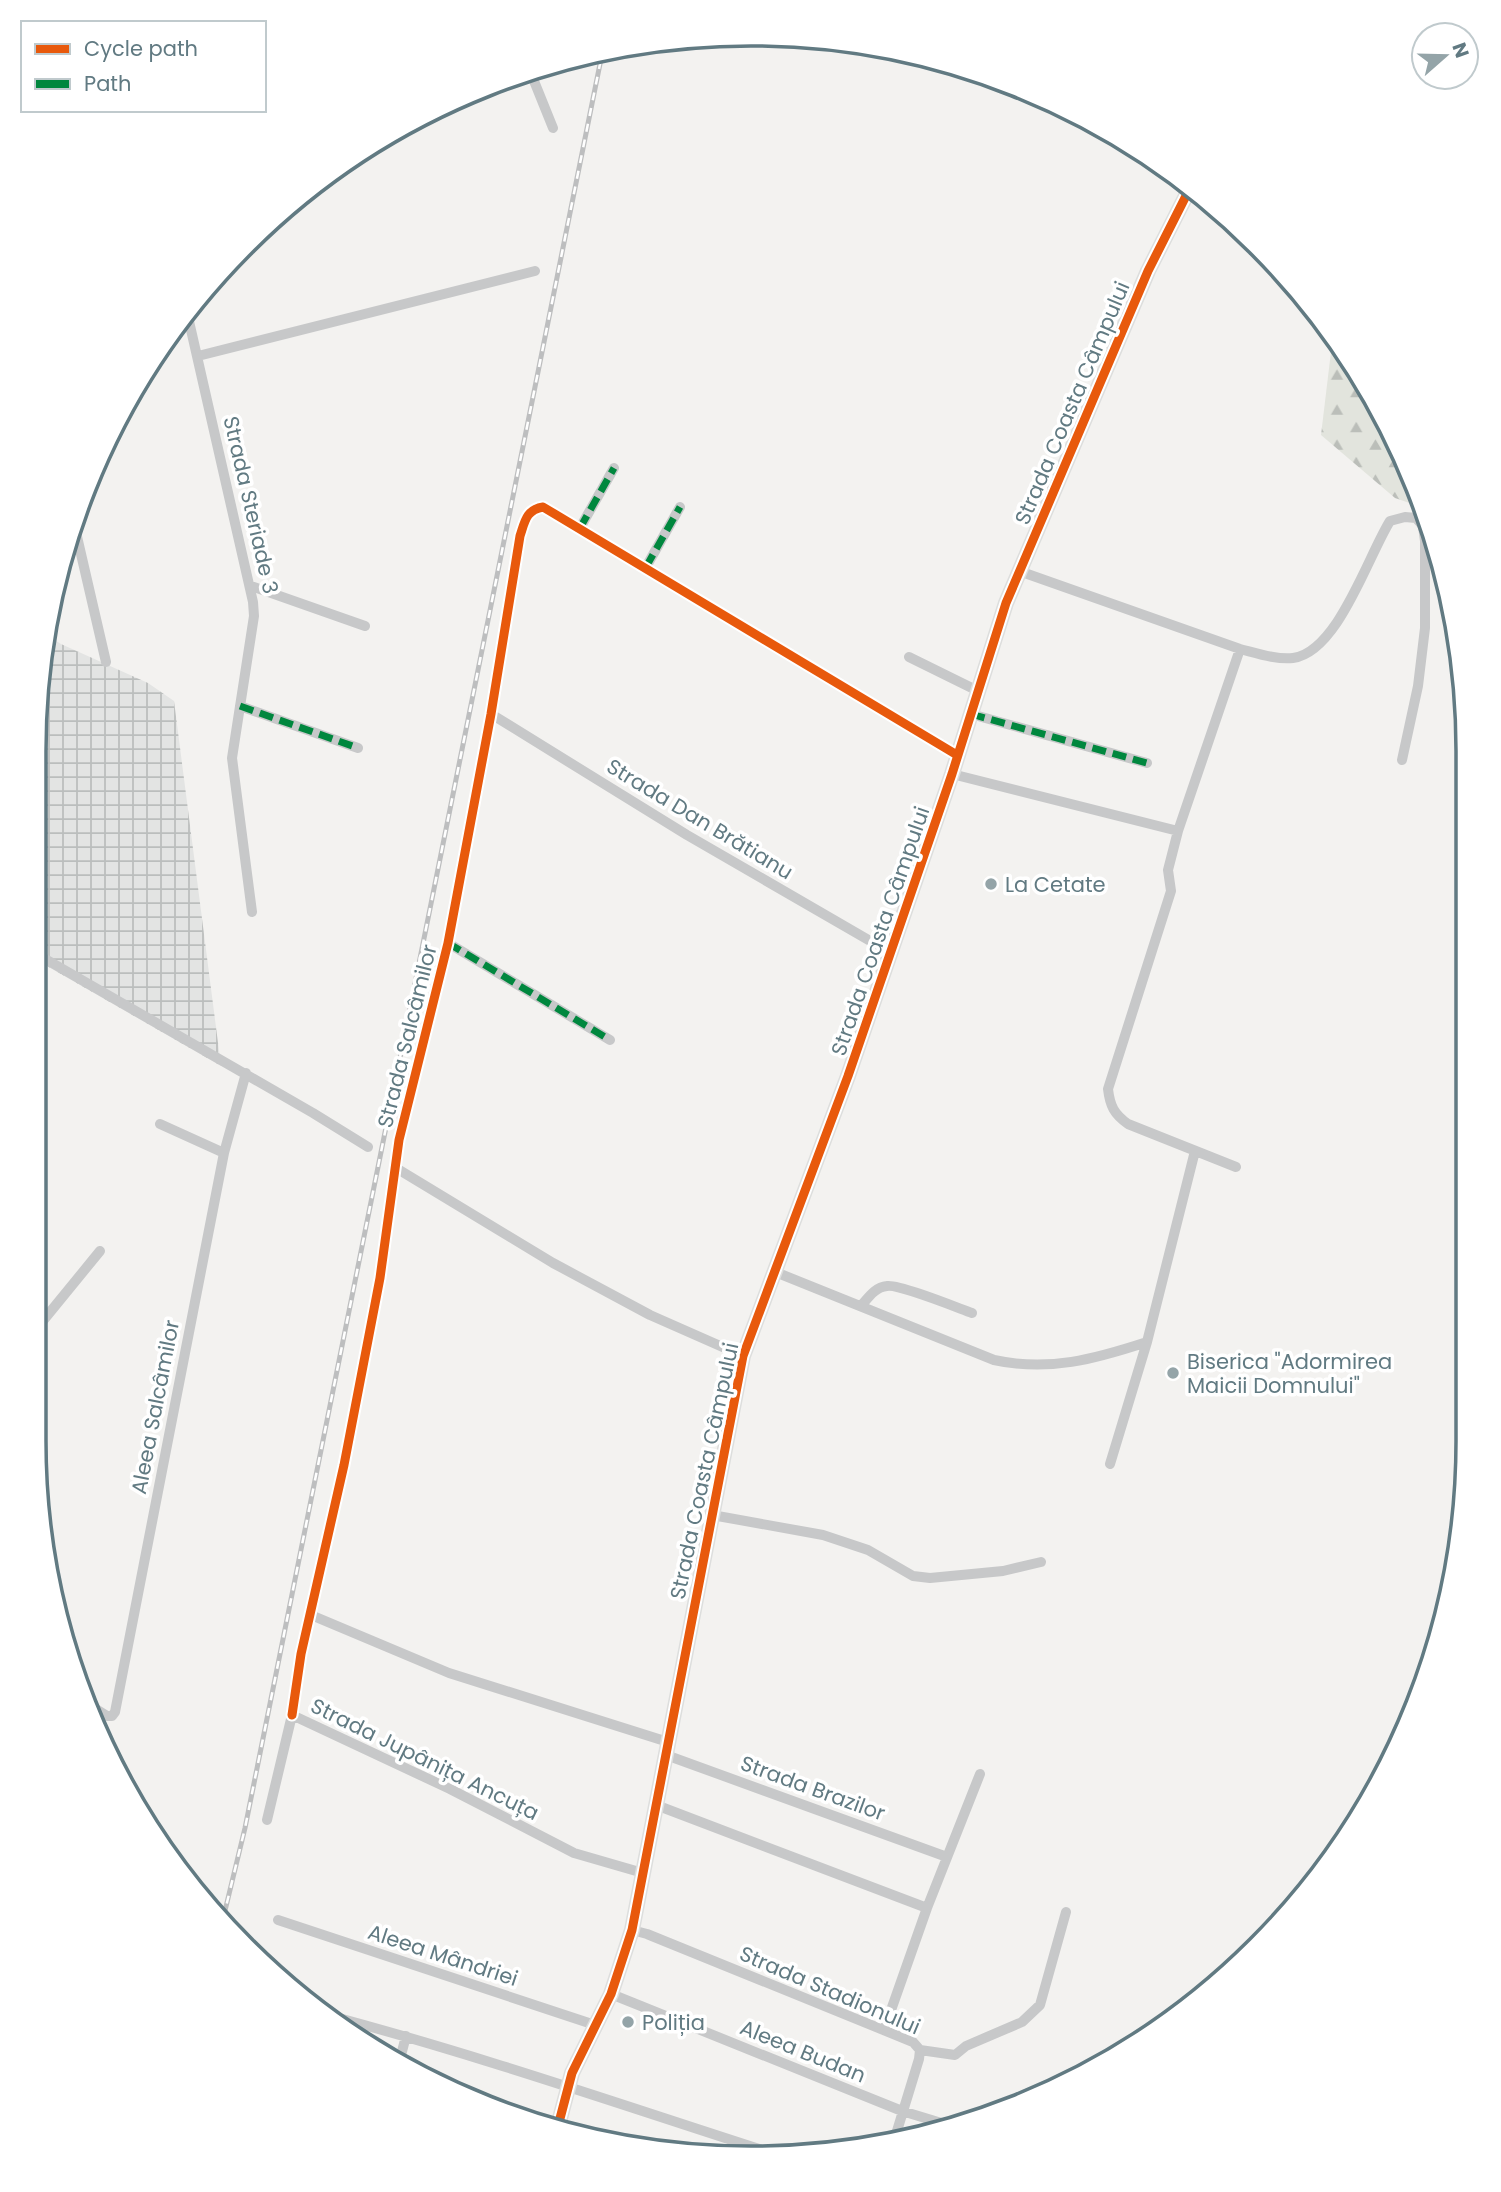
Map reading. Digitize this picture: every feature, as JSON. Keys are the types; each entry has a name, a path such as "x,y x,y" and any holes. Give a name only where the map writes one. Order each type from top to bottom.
{"street":[{"path":"534,80 553,128"},
{"name":"Strada Coasta Câmpului","path":"560,2120 572,2073 611,1994 632,1930 743,1356 773,1271 840,1101 952,774 1006,603 1148,271 1187,196"},
{"path":"198,356 535,271"},
{"name":"Strada Steriade 3","path":"190,323 251,586 254,616 232,758 252,912"},
{"path":"614,468 580,528 957,755"},
{"name":"Strada Salcâmilor","path":"292,1715 301,1654 367,1343 399,1140 448,943 491,714 520,536 526,516 532,509 542,507 580,528"},
{"path":"646,567 680,507"},
{"path":"1020,571 1240,649 1268,656 1293,658 1310,652 1329,634 1349,605 1377,542 1390,521 1405,517 1416,518"},
{"path":"78,541 106,662"},
{"path":"1402,760 1418,686 1425,628 1425,548"},
{"path":"251,586 365,626"},
{"path":"1236,1167 1128,1124 1116,1115 1110,1104 1108,1089 1171,891 1168,870 1178,831 1240,649"},
{"path":"909,657 978,691"},
{"path":"240,706 358,748"},
{"name":"Strada Dan Brătianu","path":"491,714 687,835 891,953"},
{"path":"971,714 1147,763"},
{"path":"952,774 1178,831"},
{"path":"448,943 610,1040"},
{"path":"46,959 246,1073 368,1147"},
{"name":"Aleea Salcâmilor","path":"99,1711 107,1716 112,1716 115,1712 224,1153 246,1073"},
{"path":"160,1124 224,1153"},
{"path":"1110,1464 1147,1342 1195,1152"},
{"path":"396,1168 553,1262 650,1315 743,1356"},
{"path":"46,1317 100,1251"},
{"path":"773,1271 994,1360 1018,1366 1093,1359 1147,1342"},
{"path":"861,1306 873,1292 887,1286 904,1289 972,1313"},
{"path":"712,1515 823,1535 868,1550 913,1576 930,1578 1003,1571 1041,1562"},
{"path":"311,1615 449,1673 667,1749"},
{"name":"Strada Jupânița Ancuța","path":"267,1820 292,1715 450,1789 574,1853 643,1873"},
{"name":"Strada Brazilor","path":"667,1749 947,1857"},
{"path":"884,2030 927,1908 980,1774"},
{"path":"656,1805 927,1908"},
{"path":"920,2050 955,2055 966,2046 1022,2021 1040,2005 1066,1912"},
{"name":"Aleea Mândriei","path":"278,1920 595,2025"},
{"name":"Strada Stadionului","path":"632,1930 913,2042 920,2050 897,2131"},
{"name":"Aleea Budan","path":"611,1994 902,2111 936,2121"},
{"path":"349,2021 569,2086 751,2146"},
{"path":"401,2054 406,2036"}],"shaded area":[{"path":"55,640 148,683 174,701 221,1066 46,965 47,704"}],"green space":[{"path":"1331,351 1383,439 1410,503 1395,498 1321,435"}],"railway":[{"path":"225,1911 245,1828 600,62"}],"marked path":[{"path":"580,528 614,468"},
{"path":"646,567 680,507"},
{"path":"240,706 358,748"},
{"path":"971,714 1147,763"},
{"path":"448,943 610,1040"}],"cycle path":[{"path":"560,2120 572,2073 611,1994 632,1930 743,1356 848,1076 952,774 1006,603 1148,271 1186,196"},
{"path":"292,1715 301,1654 344,1465 380,1278 399,1140 448,943 491,714 520,536 527,517 537,508 543,507 957,755"}],"place":[{"name":"La Cetate","path":"991,884"},
{"name":"Biserica \"Adormirea Maicii Domnului\"","path":"1173,1373"},
{"name":"Poliția","path":"628,2022"}]}
